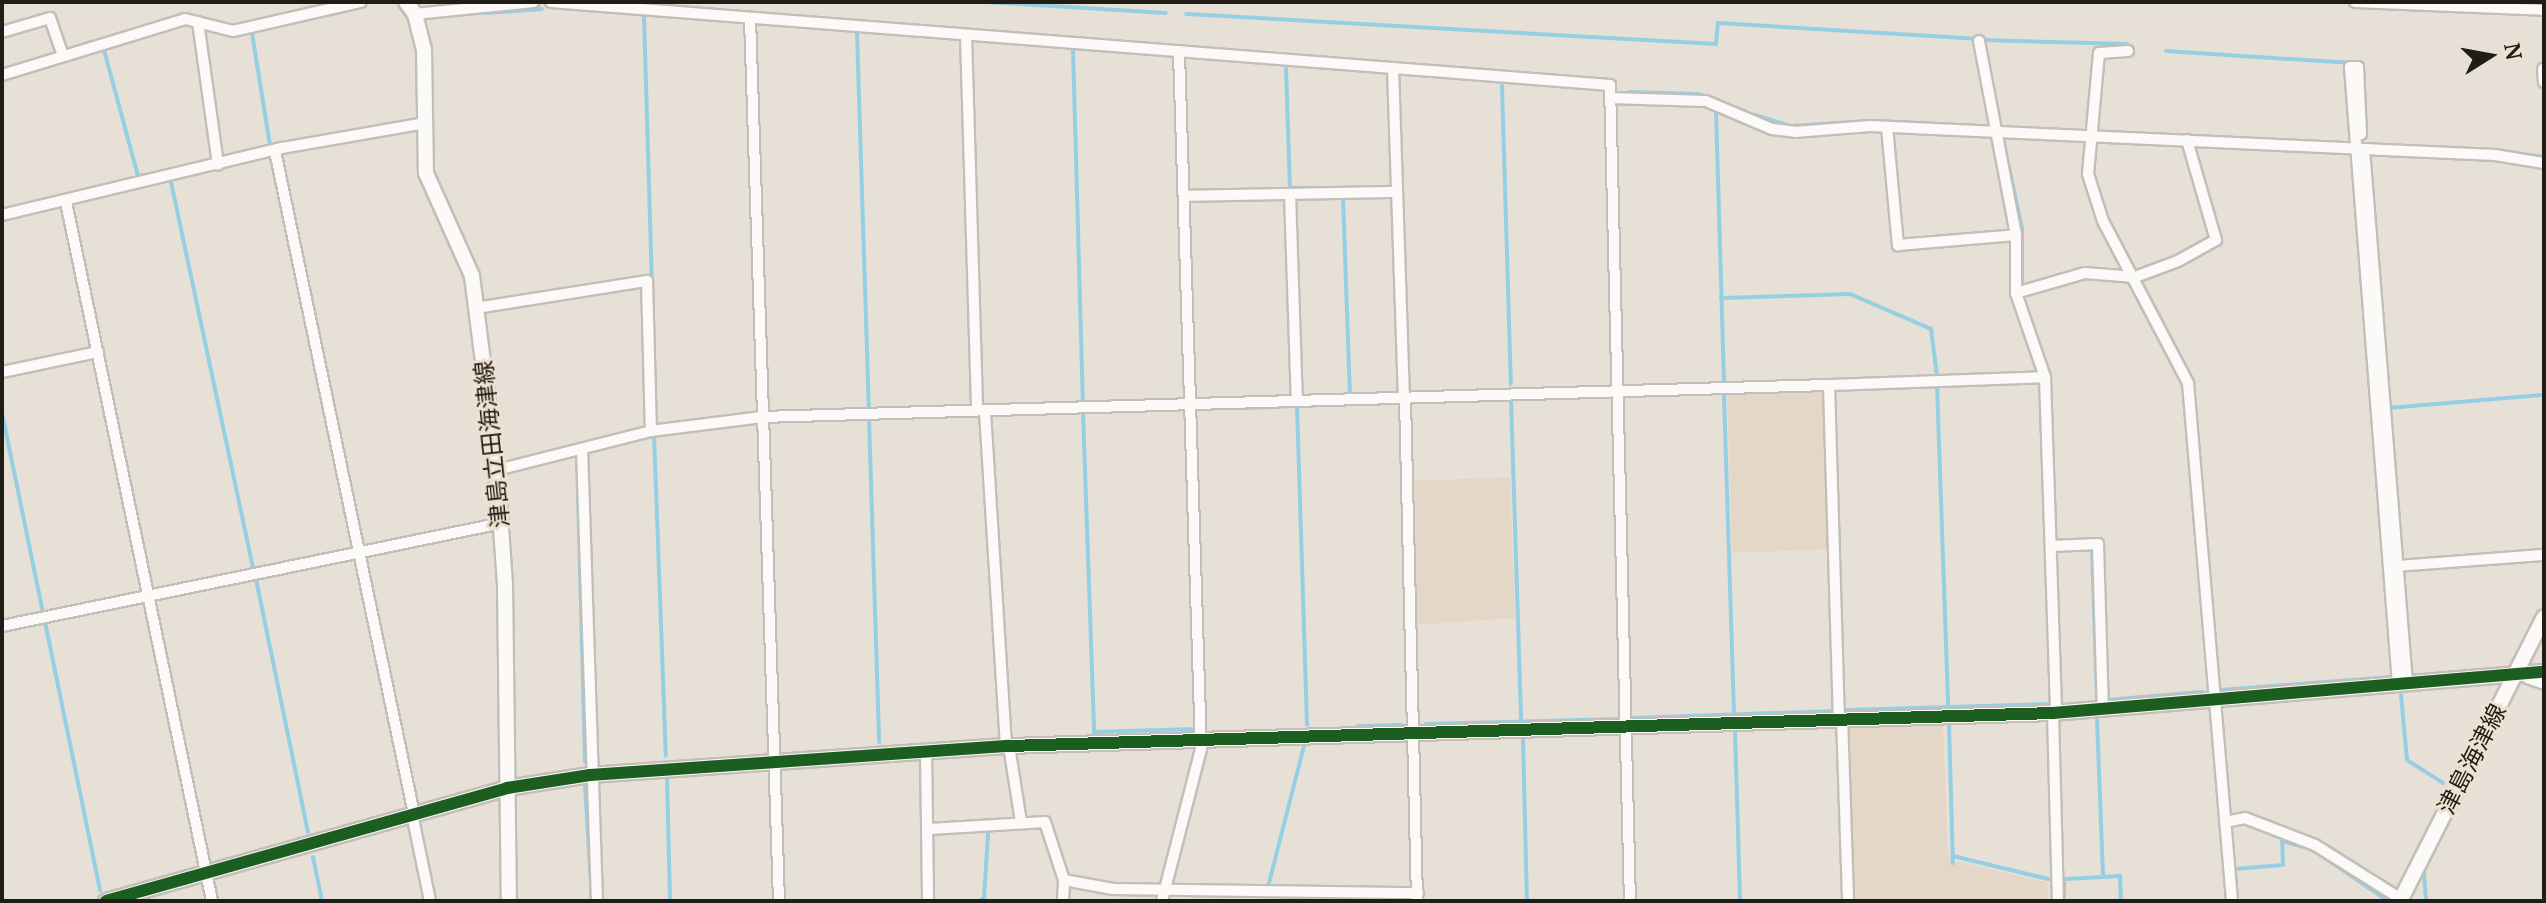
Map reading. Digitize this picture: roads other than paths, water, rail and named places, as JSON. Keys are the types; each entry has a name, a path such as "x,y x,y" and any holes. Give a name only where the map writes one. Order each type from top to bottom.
{"street":[{"path":"2,75 157,25 185,19 233,31 361,2"},
{"path":"410,8 533,2"},
{"path":"551,2 1610,85 1630,901"},
{"path":"2355,2 2544,10"},
{"name":"津島立田海津線","path":"410,8 424,49 426,173 472,276 497,470 502,523 509,901"},
{"path":"2,32 50,18 63,55"},
{"path":"750,18 779,901"},
{"path":"198,22 218,165"},
{"path":"966,35 981,411 1007,746 1021,822"},
{"path":"1979,41 2016,235 2016,293 2045,377 2058,901"},
{"path":"1164,896 1200,740 1179,51"},
{"path":"2128,51 2099,53 2089,136 2088,174 2094,196 2188,383 2232,901"},
{"path":"2353,67 2361,134 2358,143 2402,684"},
{"path":"1064,880 1164,896 1418,897 1416,733 1393,68"},
{"path":"2543,69 2544,82"},
{"path":"1610,98 1706,101 1772,129 1795,132 1887,127 1997,128 2089,136 2358,143 2495,155 2544,163"},
{"path":"2,215 275,151 425,123"},
{"path":"1887,127 1898,245 2016,235"},
{"path":"2016,293 2085,273 2135,277 2216,240 2187,140"},
{"path":"2358,143 2397,566 2402,684"},
{"path":"275,151 430,901"},
{"path":"1184,196 1397,192"},
{"path":"1290,194 1297,401"},
{"path":"66,202 212,901"},
{"path":"476,308 647,281 651,431"},
{"path":"2,372 98,352"},
{"path":"497,470 651,431 762,417 2045,377"},
{"path":"1829,385 1848,901"},
{"path":"582,449 590,775 597,901"},
{"path":"2,626 502,523"},
{"path":"2051,546 2098,544 2103,709"},
{"path":"2397,566 2544,555"},
{"name":"津島海津線","path":"2401,900 2521,677 2544,617"},
{"path":"106,901 507,788 590,775 1007,746 2054,712 2521,677 2544,672"},
{"path":"2521,677 2544,684"},
{"path":"926,752 930,829 928,901"},
{"path":"2225,822 2245,818 2315,845 2401,900"},
{"path":"930,829 1045,822 1064,880 1063,901"}],"waterway":[{"path":"986,2 1166,13"},
{"path":"486,13 542,9"},
{"path":"1186,14 1716,44 1718,23 1977,39"},
{"path":"644,17 652,282"},
{"path":"252,33 270,145"},
{"path":"857,33 869,411"},
{"path":"1982,40 2127,44"},
{"path":"104,50 138,176 169,171"},
{"path":"1073,50 1083,403"},
{"path":"2166,51 2353,63"},
{"path":"1286,69 1290,188 1343,188"},
{"path":"1502,86 1511,384"},
{"path":"1629,92 1698,94 1747,112"},
{"path":"1716,112 1724,382"},
{"path":"1755,115 1790,126 1870,121"},
{"path":"1879,121 2054,130"},
{"path":"2005,149 2022,228 2022,285"},
{"path":"2495,150 2544,157"},
{"path":"171,182 254,571"},
{"path":"1343,197 1350,395"},
{"path":"1721,298 1850,294 1931,329 1937,376"},
{"path":"1937,386 1948,707"},
{"path":"2388,408 2544,395"},
{"path":"1724,396 1734,714"},
{"path":"1511,399 1521,722"},
{"path":"479,404 493,520"},
{"path":"1246,408 1319,405"},
{"path":"1297,406 1307,725"},
{"path":"655,411 656,425"},
{"path":"2,413 43,613"},
{"path":"1083,413 1094,732 1195,729"},
{"path":"869,419 879,742"},
{"path":"654,434 666,756"},
{"path":"577,455 585,762"},
{"path":"2054,551 2092,549 2097,700"},
{"path":"256,579 308,832"},
{"path":"45,622 100,890"},
{"path":"2221,690 2391,677"},
{"path":"2106,700 2202,692"},
{"path":"2401,695 2407,760 2443,783"},
{"path":"1847,710 2048,704"},
{"path":"1633,718 1830,711"},
{"path":"1426,724 1620,719"},
{"path":"2097,719 2103,877 2120,876 2121,901"},
{"path":"1949,724 1953,863"},
{"path":"1358,726 1401,725"},
{"path":"1735,731 1740,901"},
{"path":"1523,740 1527,901"},
{"path":"1268,887 1304,746"},
{"path":"667,777 670,901"},
{"path":"585,785 592,901"},
{"path":"979,901 984,898 988,834"},
{"path":"2237,901 2235,869 2283,865 2282,841 2312,849 2385,899"},
{"path":"1953,856 2048,879"},
{"path":"313,857 322,901"},
{"path":"2424,873 2426,901"},
{"path":"2064,901 2064,879 2103,877"}]}
